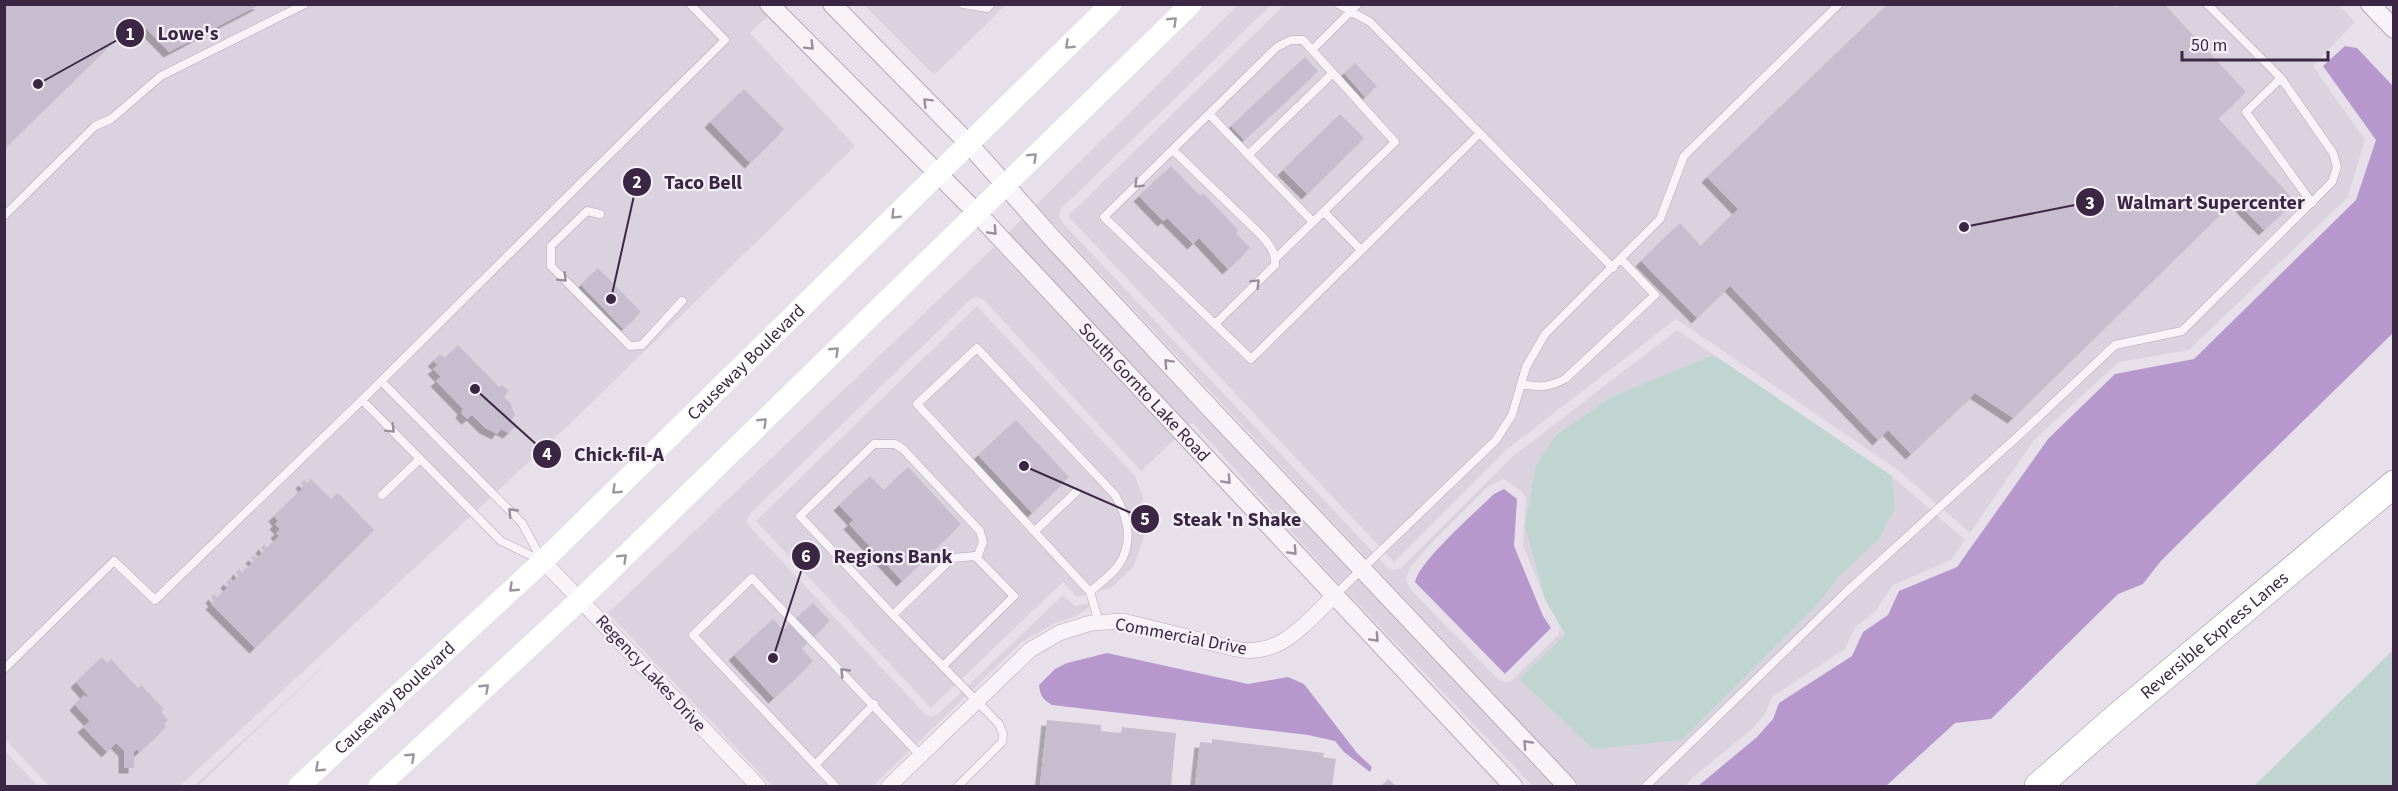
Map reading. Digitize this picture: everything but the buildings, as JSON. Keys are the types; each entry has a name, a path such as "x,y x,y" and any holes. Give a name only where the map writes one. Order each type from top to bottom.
{"highway":[{"name":"Reversible Express Lanes","path":"2038,786 2394,484"}],"main road":[{"name":"Causeway Boulevard","path":"299,786 543,561 1111,4"},
{"path":"379,786 580,599 1191,4"}],"street":[{"name":"South Gornto Lake Road","path":"769,4 976,213 1513,786"},
{"name":"South Gornto Lake Road","path":"832,4 969,144 1208,406 1567,786"},
{"path":"2370,4 2394,29"},
{"name":"Regency Lakes Drive","path":"543,561 758,786"},
{"name":"Commercial Drive","path":"889,786 1030,650 1059,633 1091,623 1123,621 1249,652 1278,645 1291,636 1335,595"}],"lane":[{"path":"4,216 95,126 111,119 161,76 305,4"},
{"path":"4,669 114,561 155,600 362,400 725,40 690,4"},
{"path":"963,4 987,8 991,4"},
{"path":"1338,4 1370,22 1613,268"},
{"path":"1312,50 1353,12 1358,4"},
{"path":"1335,595 1496,440 1512,415 1526,367 1545,334 1660,219 1684,156 1839,4"},
{"path":"1646,786 1845,592 2028,428 2115,345 2182,332 2332,182 2337,167 2334,153 2281,78 2208,4"},
{"path":"1275,259 1395,142 1303,40 1291,40 1276,47 1104,217 1251,359 1480,134"},
{"path":"1248,155 1333,73"},
{"path":"2281,78 2246,112 2312,202"},
{"path":"1209,114 1313,222"},
{"path":"1173,150 1261,235 1271,246 1275,259 1275,264 1215,324"},
{"path":"600,214 587,211 551,246 551,266 630,346 642,345 682,301"},
{"path":"1324,212 1361,250"},
{"path":"1522,384 1534,387 1550,386 1565,379 1655,296 1621,260"},
{"path":"1090,592 1118,565 1127,544 1128,528 1124,511 1115,495 977,348 917,404 1090,592 1099,622"},
{"path":"381,381 522,523 543,561"},
{"path":"362,400 501,541 543,561"},
{"path":"957,786 1002,742 1003,734 999,724 800,516 874,444 895,444 903,449 980,531 983,542 977,558"},
{"path":"382,495 420,459"},
{"path":"1035,531 1076,492"},
{"path":"893,615 952,558 975,556 977,558 1014,596 943,666"},
{"path":"835,786 693,635 752,578 921,756"},
{"path":"816,764 874,704"}],"shaded area":[{"path":"2338,4 2355,22 2313,66 2365,140 2348,197 2189,350 2119,362 2034,440 1970,533 1898,470 1676,319 1506,450 1394,562 1068,216 1284,5"},
{"path":"5,5 779,5 750,33 855,146 574,420 180,786 49,786 5,739"},
{"path":"864,5 1006,5 934,75"},
{"path":"1238,5 1271,5 1061,209 1059,217 1387,567 1393,570 1400,569 1512,457 1677,330 1717,357 1710,356 1611,397 1557,434 1536,465 1537,572 1545,599 1523,545 1526,498 1522,492 1504,479 1487,487 1430,544 1410,568 1406,579 1409,588 1499,680 1507,683 1511,681 1558,635 1560,629 1565,636 1817,605 1895,509 1892,476 1965,540 1951,560 1893,585 1874,613 1855,627 1845,649 1772,697 1765,714 1751,730 1692,778 1686,786 1580,786 1036,205"},
{"path":"2345,46 2357,48 2393,86 2393,333 2160,562 2143,584 2118,594 1991,719 1955,723 1886,786 1698,786 1757,737 1773,719 1779,703 1852,656 1863,632 1888,615 1899,591 1957,567 2048,439 2115,374 2194,359 2356,200 2376,140 2323,66"},
{"path":"1022,219 1193,405 1553,786 1533,786 1340,585 1193,423 1189,425 1008,233"},
{"path":"994,247 1175,439 1141,471 984,300 976,297 971,299 750,514 747,522 930,717 937,715 1063,595 1075,606 1095,602 1077,616 1053,624 1022,642 873,786 772,786 608,613"},
{"path":"977,306 1135,476 1143,498 1145,534 1134,566 1111,588 1077,597 1063,582 931,708 756,521"},
{"path":"1710,356 1717,357 1892,476 1895,509 1878,540 1840,576 1817,605 1682,740 1593,749 1519,679 1565,635 1545,599 1525,526 1536,465 1557,434 1611,397"},
{"path":"1504,489 1517,499 1514,546 1543,616 1551,628 1505,674 1415,582 1437,549 1494,494"},
{"path":"2393,650 2393,786 2254,786"},
{"path":"339,651 198,786 194,786"},
{"path":"1107,653 1248,684 1288,677 1304,684 1357,753 1372,767 1370,772 1344,752 1335,741 1308,735 1052,705 1043,697 1039,685 1055,669 1067,663"},
{"path":"5,751 38,786 5,786"}],"place":[{"name":"Lowe's","path":"38,84"},
{"name":"Walmart Supercenter","path":"1964,227"},
{"name":"Taco Bell","path":"611,299"},
{"name":"Chick-fil-A","path":"475,389"},
{"name":"Steak 'n Shake","path":"1024,466"},
{"name":"Regions Bank","path":"773,658"}]}
